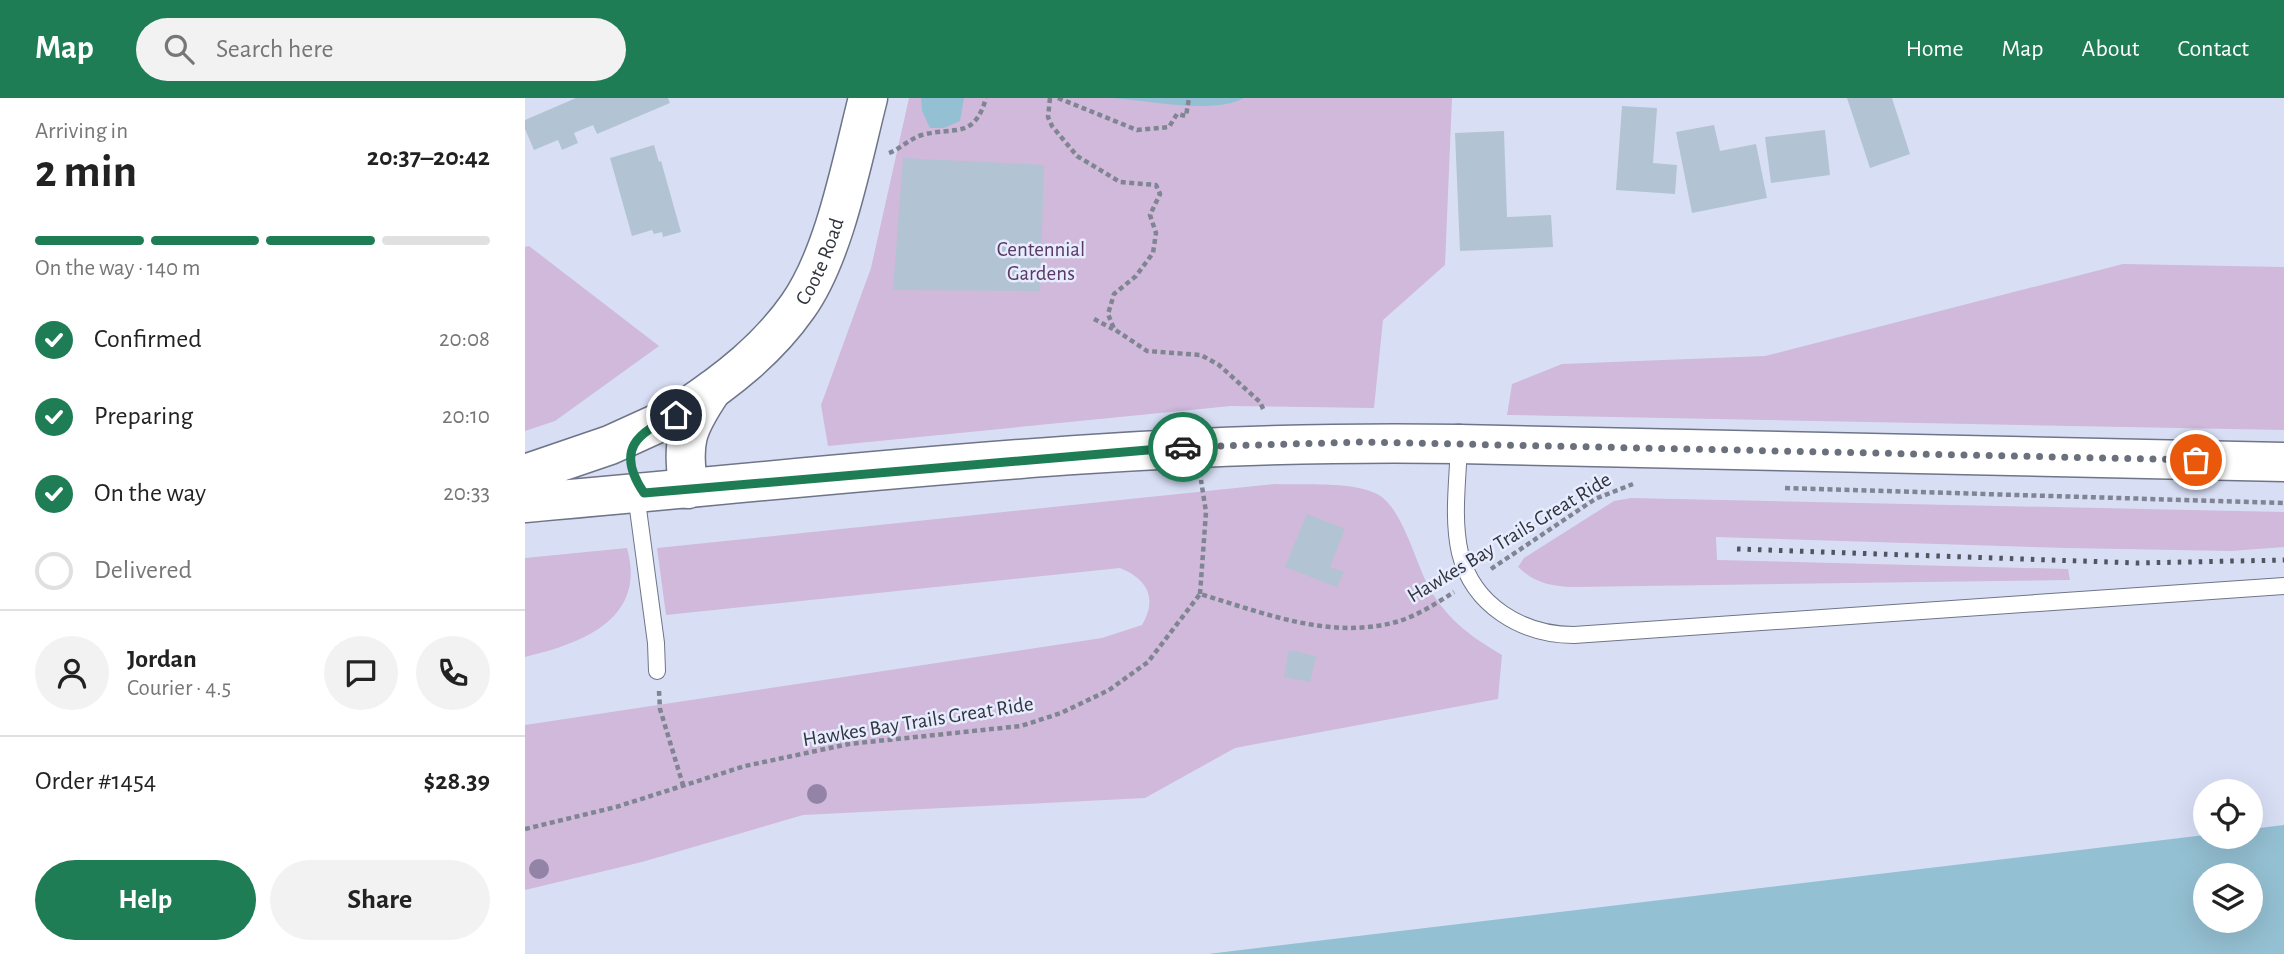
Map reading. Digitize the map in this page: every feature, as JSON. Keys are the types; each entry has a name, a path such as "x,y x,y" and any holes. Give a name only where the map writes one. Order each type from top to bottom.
{"main road":[{"name":"Coote Road","path":"640,493 630,464 636,440 712,390 755,356 799,305 824,254 868,98"},
{"name":"Coote Road","path":"688,489 685,439 692,420 712,390"},
{"name":"Coote Road","path":"525,474 591,453 662,421"},
{"path":"525,503 1195,446 1325,442 2284,462"}],"lane":[{"path":"1459,444 1458,540 1473,582 1489,603 1510,619 1534,631 1560,635 2284,586"},
{"path":"640,493 638,525 656,643 657,671"}],"path":[{"path":"856,146 891,153 924,134 967,128 980,118 986,98"},
{"path":"1050,98 1048,117 1052,126 1077,156 1120,182 1156,185 1160,194 1150,215 1156,233 1153,253 1136,276 1114,293 1108,314 1114,329"},
{"path":"1058,98 1137,130 1169,127 1177,114 1186,116 1189,98"},
{"path":"1094,320 1114,329 1147,351 1201,355 1219,365 1260,402"},
{"path":"1195,446 1206,512 1200,594"},
{"name":"Hawkes Bay Trails Great Ride","path":"525,829 616,807 745,766 849,744 1021,726 1061,713 1109,690 1148,662 1200,594 1296,622 1361,629 1399,621 1473,582 1595,499 1630,484 1644,484"},
{"path":"1783,488 2284,503"},
{"path":"657,671 660,709 683,785"}],"green space":[{"name":"Centennial Gardens","path":"909,98 1452,98 1445,265 1383,320 1374,408 1231,406 828,446 821,405 871,268"},
{"path":"529,246 659,346 555,421 525,431 525,247"},
{"path":"2123,264 2284,267 2284,430 1507,415 1512,384 1562,364 1765,356"},
{"path":"1275,484 1354,487 1377,494 1386,501 1402,524 1425,580 1438,602 1462,628 1502,655 1498,699 1235,748 1145,798 803,815 642,862 525,890 525,725 1102,638 1142,625 1149,606 1147,590 1143,584 1120,568 666,615 657,548"},
{"path":"1631,498 2284,512 2284,547 2231,551 1716,537 1717,560 2068,569 2070,580 1574,587 1543,583 1518,567 1524,558 1614,501"},
{"path":"627,548 631,572 628,593 619,610 605,624 588,635 525,657 525,558"}],"water":[{"path":"921,98 964,98 960,121 944,128 930,128 922,111"},
{"path":"1111,98 1244,98 1231,103 1198,106"},
{"path":"2284,825 2284,954 1208,954 2193,836 2193,849 2263,849 2263,828"}],"building":[{"path":"576,98 668,98 670,103 597,134 593,125 574,133 578,143 562,150 558,140 534,150 525,129 525,120"},
{"path":"1847,98 1892,98 1910,154 1870,168"},
{"path":"1622,106 1657,108 1653,163 1677,165 1675,194 1616,190"},
{"path":"1714,125 1720,151 1756,144 1767,198 1692,213 1676,132"},
{"path":"1825,130 1830,175 1771,183 1765,137"},
{"path":"1504,131 1507,217 1551,215 1553,247 1460,251 1455,133"},
{"path":"654,145 681,232 663,237 662,232 654,234 652,230 632,236 610,158"},
{"path":"903,158 1044,165 1040,291 893,290"},
{"path":"1307,514 1345,529 1330,567 1344,572 1337,587 1285,567"},
{"path":"1289,650 1316,656 1310,682 1284,677"}],"railway":[{"path":"1737,549 2137,563 2284,560"}],"way so far":[{"path":"1183,447 1363,442 2196,460"}],"route":[{"path":"676,415 647,428 636,440 631,452 630,464 644,493 1183,447"}]}
